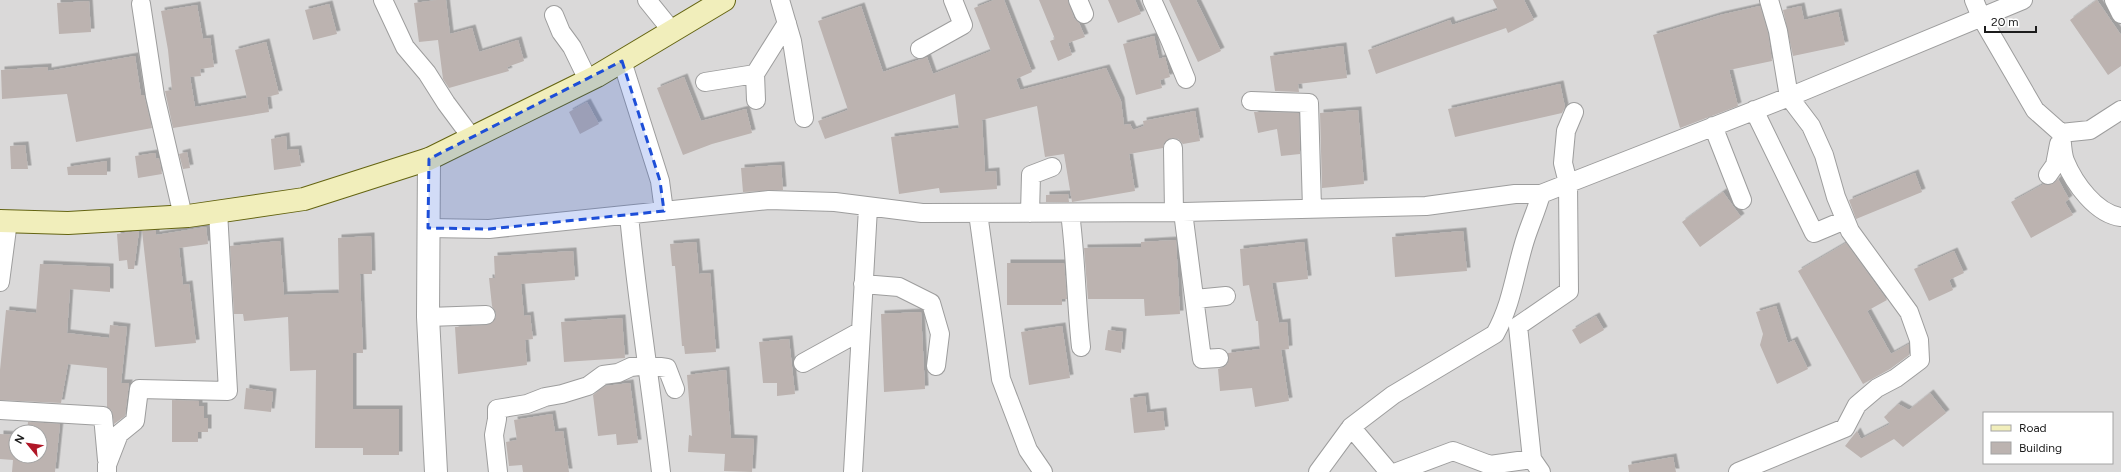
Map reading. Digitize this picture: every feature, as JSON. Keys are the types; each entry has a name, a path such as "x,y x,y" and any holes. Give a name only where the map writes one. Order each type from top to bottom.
{"main road":[{"path":"4,221 68,223 183,216 304,199 429,159 588,80 724,0"}],"street":[{"path":"383,0 405,47 427,73 446,103 472,138"},
{"path":"647,0 672,31"},
{"path":"780,0 792,41 804,118"},
{"path":"920,49 963,25 953,0"},
{"path":"1152,0 1186,79"},
{"path":"1738,472 1845,428 1857,405 1877,388 1896,378 1920,360 1919,340 1909,312 1850,232 1836,197 1824,155 1811,126 1789,97 1778,31 1769,0"},
{"path":"1974,0 1981,17 2035,110 2061,134 2064,160 2076,184 2096,206 2121,217"},
{"path":"428,228 489,229 769,200 835,202 868,208 922,214 1070,213 1426,206 1515,194 1541,194 1789,97 2023,0"},
{"path":"2114,0 2121,14"},
{"path":"141,4 154,96 183,216"},
{"path":"554,15 561,32 572,46 588,80"},
{"path":"756,100 755,74 787,23"},
{"path":"622,61 660,182 664,211"},
{"path":"705,82 755,74"},
{"path":"1251,101 1309,103 1312,209"},
{"path":"1754,110 1814,233 1845,220"},
{"path":"2061,134 2090,130 2121,110"},
{"path":"1396,472 1453,451 1490,465 1536,466 1518,326 1570,291 1568,183 1562,163 1566,131 1574,112"},
{"path":"1713,126 1742,200"},
{"path":"2048,175 2055,165 2061,134"},
{"path":"1173,148 1178,212 1195,299 1202,359 1219,358"},
{"path":"429,159 428,317 436,472"},
{"path":"1030,213 1032,175 1052,167"},
{"path":"1318,472 1351,427 1393,395 1495,334 1504,318 1516,280 1525,238 1541,194"},
{"path":"853,472 868,208"},
{"path":"107,468 119,434 135,421 139,389 228,390 218,211"},
{"path":"978,213 1001,379 1028,450 1043,472"},
{"path":"1070,213 1075,249 1076,300 1081,347"},
{"path":"629,215 661,472"},
{"path":"0,282 4,221"},
{"path":"863,284 899,287 931,303 940,334 936,366"},
{"path":"1195,299 1226,296"},
{"path":"428,317 486,315"},
{"path":"803,363 861,331"},
{"path":"498,472 494,435 497,409 527,404 545,396 562,394 588,386 603,375 647,365 667,368 675,389"},
{"path":"0,410 103,416 107,468"},
{"path":"1351,427 1389,472"}],"highlighted area":[{"path":"622,61 660,181 664,211 489,229 428,228 429,159"}],"shaded area":[{"path":"0,0 2121,0 2121,472 0,472"}],"building":[{"path":"446,0 450,34 472,28 479,52 518,40 524,61 507,67 509,71 449,88 443,79 438,40 419,42 414,3"},
{"path":"994,0 1004,0 1032,72 1016,79 1020,90 1106,68 1121,101 1124,125 1130,124 1133,130 1144,126 1143,121 1195,111 1200,141 1183,144 1178,139 1172,138 1164,143 1163,148 1129,154 1135,191 1072,202 1064,154 1045,157 1037,106 982,120 985,172 996,171 997,189 940,193 939,188 899,194 891,137 959,128 955,94 825,139 818,121 848,110 818,21 861,6 883,72 927,57 933,74 991,51 974,8"},
{"path":"1039,0 1068,0 1074,18 1079,23 1085,37 1068,43 1072,55 1058,61 1050,41 1055,39"},
{"path":"1108,0 1135,0 1141,14 1118,23"},
{"path":"1169,0 1196,0 1221,51 1198,62"},
{"path":"1493,0 1524,0 1534,20 1508,33 1506,28 1376,74 1368,50 1450,20 1452,25 1498,10"},
{"path":"2097,0 2121,35 2121,66 2108,75 2070,20"},
{"path":"89,1 91,32 59,34 57,3"},
{"path":"329,4 337,34 313,40 305,10"},
{"path":"197,5 203,39 210,38 214,67 200,69 201,76 190,77 195,107 247,98 235,50 266,42 279,94 267,97 269,112 173,128 165,91 172,90 168,50 161,11"},
{"path":"1760,6 1768,33 1772,61 1729,70 1738,106 1680,128 1653,35 1720,15"},
{"path":"1801,6 1804,20 1838,12 1845,45 1793,56 1783,10"},
{"path":"1154,36 1159,59 1165,57 1170,77 1160,80 1162,88 1136,95 1123,44"},
{"path":"1343,46 1347,78 1298,84 1299,92 1275,91 1270,56"},
{"path":"135,56 141,95 144,95 152,128 76,142 67,94 2,99 1,70 48,67 48,71"},
{"path":"684,77 701,121 746,109 752,133 712,144 683,155 657,88"},
{"path":"1560,84 1565,107 1562,113 1455,137 1448,109"},
{"path":"587,102 599,124 580,134 569,112"},
{"path":"1358,110 1364,184 1322,188 1320,113"},
{"path":"1254,112 1299,113 1300,154 1281,156 1277,129 1258,133"},
{"path":"286,136 287,150 298,149 301,166 274,170 271,139"},
{"path":"25,145 28,169 11,169 10,146"},
{"path":"187,152 190,168 183,169 179,154"},
{"path":"155,153 156,159 159,158 162,174 138,178 135,156"},
{"path":"107,161 107,175 68,175 67,167"},
{"path":"781,165 783,190 743,192 741,168"},
{"path":"1915,173 1922,192 1856,219 1849,200"},
{"path":"2058,179 2069,199 2065,202 2073,215 2031,238 2011,202 2044,184 2053,184"},
{"path":"1723,192 1741,217 1700,247 1682,222"},
{"path":"1068,194 1069,202 1046,202 1046,195"},
{"path":"206,227 208,244 179,248 183,285 189,284 196,343 155,347 142,231 156,230 156,235"},
{"path":"139,231 134,269 128,269 127,260 119,261 117,234"},
{"path":"1463,231 1467,271 1395,277 1392,237"},
{"path":"371,236 372,274 360,274 363,353 353,353 353,409 399,409 399,455 363,455 363,448 315,448 316,370 290,371 288,317 244,321 243,314 234,314 230,246 280,241 284,295 339,293 338,238"},
{"path":"1176,240 1180,314 1145,316 1144,299 1088,299 1084,248 1141,247 1141,242"},
{"path":"696,242 699,274 710,273 716,352 685,354 684,346 682,346 675,266 672,266 670,244"},
{"path":"1304,242 1308,279 1272,283 1279,323 1287,322 1289,349 1281,350 1289,401 1255,407 1252,388 1220,391 1218,369 1224,367 1228,363 1228,353 1260,349 1258,321 1256,321 1249,285 1243,286 1240,249"},
{"path":"1846,243 1887,300 1867,311 1891,354 1909,344 1909,355 1890,369 1863,384 1798,271"},
{"path":"573,251 575,280 521,284 524,316 530,315 533,339 525,340 527,365 458,374 455,327 487,325 495,320 496,314 492,306 489,278 495,278 494,256"},
{"path":"1954,251 1964,273 1949,280 1953,290 1929,301 1914,269"},
{"path":"1007,263 1064,263 1067,299 1062,299 1062,305 1007,305"},
{"path":"40,264 110,267 110,292 70,289 67,333 109,338 110,325 127,327 121,383 129,383 125,416 114,424 112,411 107,407 107,368 68,364 61,403 0,400 0,370 6,310 36,313"},
{"path":"1776,306 1788,343 1794,340 1808,369 1777,384 1760,345 1763,334 1756,312"},
{"path":"921,312 925,389 884,392 881,314"},
{"path":"1596,316 1604,330 1580,344 1572,330"},
{"path":"622,318 625,358 564,362 561,322"},
{"path":"1062,326 1070,378 1029,385 1021,332"},
{"path":"1108,330 1123,332 1121,353 1105,350"},
{"path":"789,339 795,394 777,396 777,383 763,383 759,342"},
{"path":"726,370 731,438 754,439 752,472 724,471 725,454 688,452 689,435 692,436 687,375"},
{"path":"630,383 638,443 617,445 616,434 598,436 593,395 605,386"},
{"path":"246,388 273,392 271,412 244,409"},
{"path":"1930,393 1946,413 1903,447 1894,439 1861,458 1845,446 1857,431 1861,439 1890,424 1884,417 1898,404 1909,410"},
{"path":"1145,396 1147,413 1163,411 1165,430 1134,433 1130,398"},
{"path":"172,400 199,401 199,406 204,406 204,418 208,418 208,432 198,432 198,442 172,442"},
{"path":"552,414 555,432 563,431 569,472 523,472 522,465 509,466 506,442 517,440 514,420"},
{"path":"28,422 60,424 55,472 12,472 13,464 48,464 48,424 28,424"},
{"path":"0,434 8,434 8,460 0,459"},
{"path":"1673,457 1676,472 1629,472 1628,465"}]}
